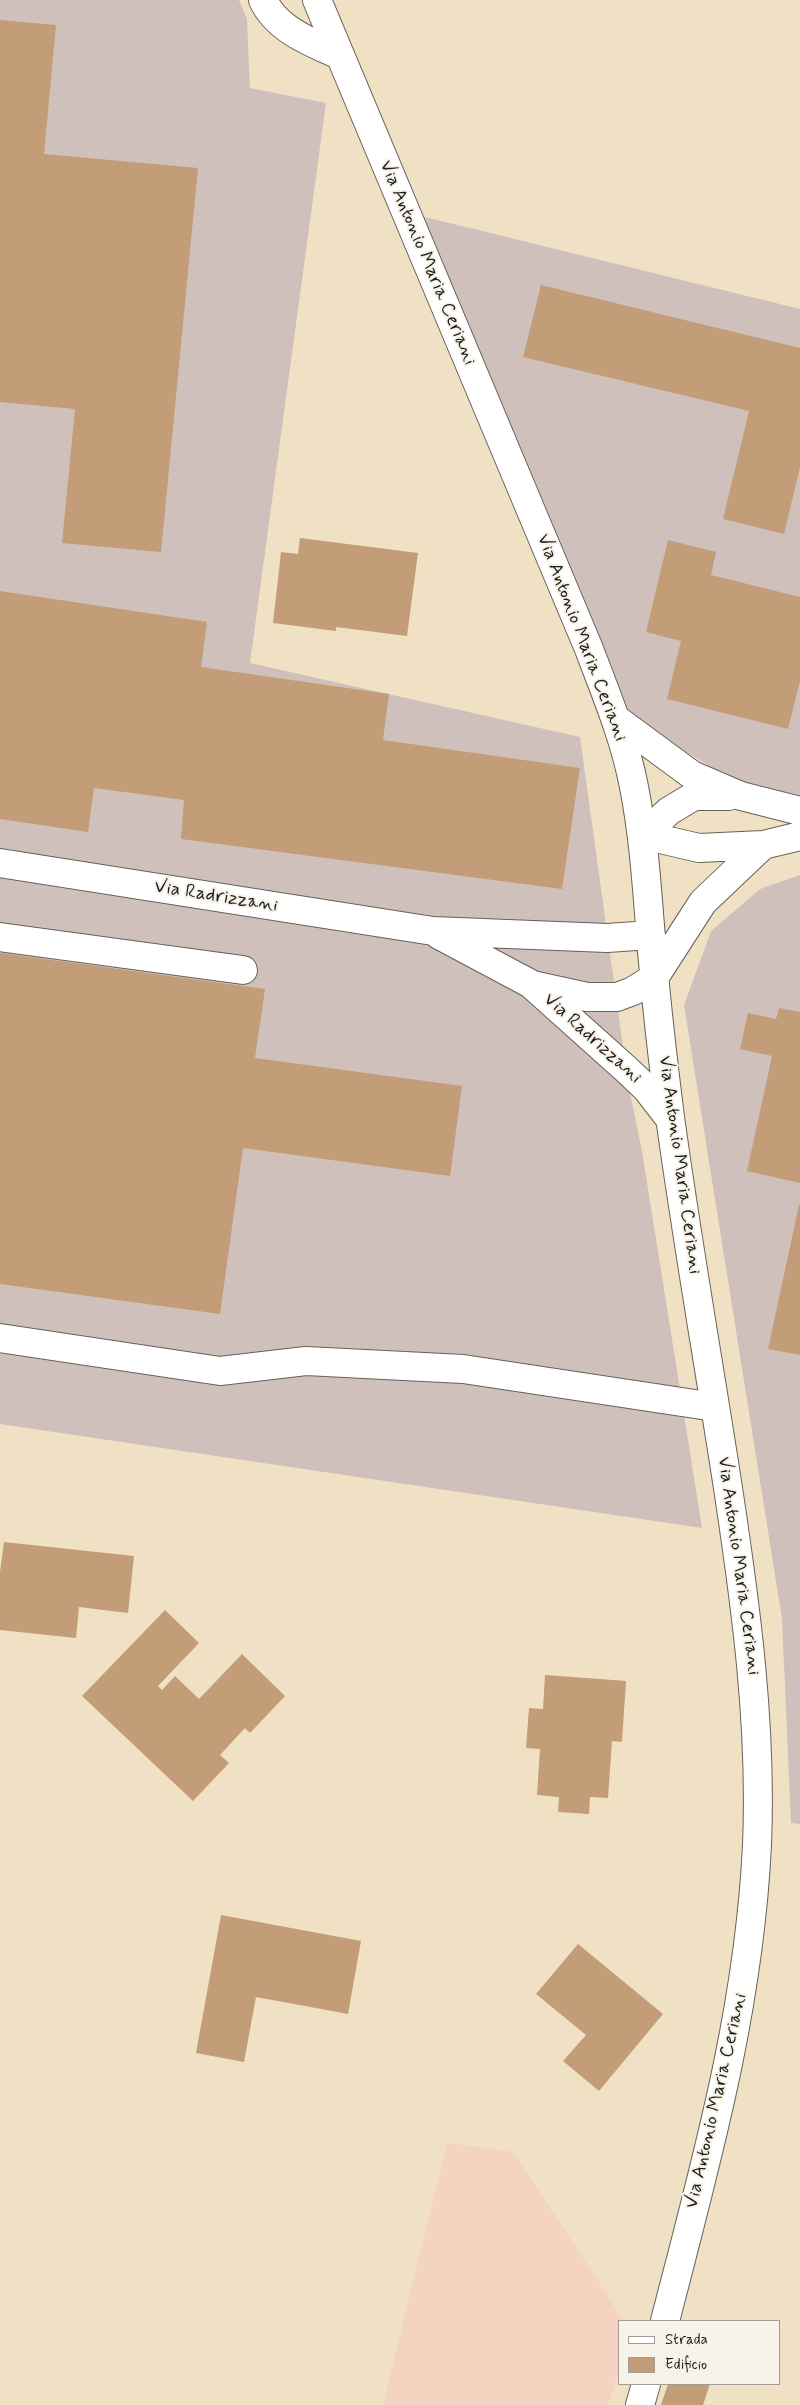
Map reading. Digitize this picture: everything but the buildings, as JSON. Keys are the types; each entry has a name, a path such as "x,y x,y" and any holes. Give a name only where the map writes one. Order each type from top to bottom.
{"street":[{"path":"263,0 267,8 286,28 311,43 339,55"},
{"name":"Via Antonio Maria Ceriani","path":"317,0 585,640 616,719 634,782 643,835 654,978 670,1119 751,1650 758,1779 757,1844 748,1954 735,2036 722,2099 664,2320"},
{"path":"616,719 692,775 741,796 800,812"},
{"path":"643,835 669,811 694,796 741,796"},
{"path":"643,835 699,848 763,845 800,836"},
{"path":"654,978 703,902 763,845"},
{"name":"Via Radrizzani","path":"0,863 433,931 608,938 651,935"},
{"name":"Via Radrizzani","path":"433,931 531,984 646,1088 670,1119"},
{"path":"0,937 243,970"},
{"name":"Via Radrizzani","path":"531,984 587,997 616,997 633,991 654,978"},
{"path":"0,1338 220,1371 306,1362 463,1369 715,1407"},
{"path":"640,2405 646,2385"}],"shaded area":[{"path":"0,0 239,0 247,19 250,88 326,103 250,663 580,737 628,1083 642,1151 702,1528 0,1424"},
{"path":"417,215 800,309 800,798 729,778 678,747 625,710"},
{"path":"800,875 800,1824 791,1823 782,1619 684,1005 711,931 760,889"},
{"path":"447,2143 514,2152 623,2320 618,2320 618,2374 608,2405 383,2405"}]}
